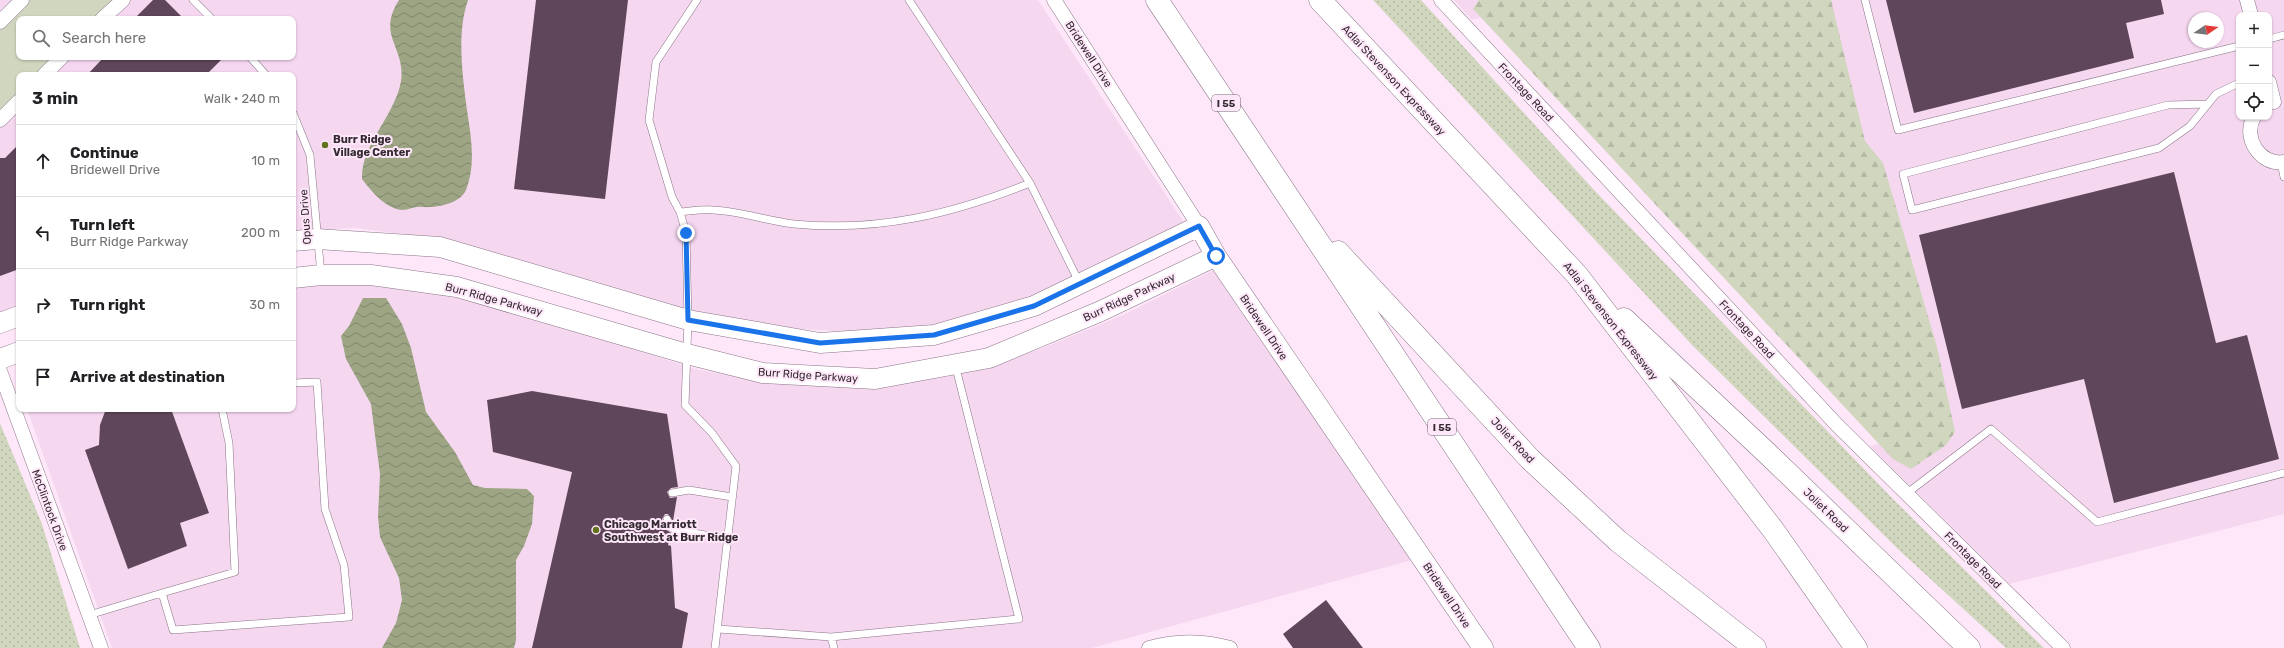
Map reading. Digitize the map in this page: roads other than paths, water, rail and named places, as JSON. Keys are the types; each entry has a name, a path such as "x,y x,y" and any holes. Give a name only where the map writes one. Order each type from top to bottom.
{"highway":[{"name":"I 55","path":"1157,0 1296,206 1589,648"},
{"name":"Adlai Stevenson Expressway","path":"1320,0 1577,275 1774,531 1856,648"},
{"name":"Joliet Road","path":"1296,206 1530,459 1618,540 1755,648"},
{"name":"Joliet Road","path":"1577,275 1770,456 1970,648"}],"street":[{"path":"0,22 22,0"},
{"path":"105,16 123,0"},
{"name":"Bridewell Drive","path":"1054,0 1199,226 1216,256 1483,648"},
{"name":"Frontage Road","path":"1441,0 1837,425 2062,648"},
{"path":"2247,0 2250,12"},
{"path":"47,72 59,60"},
{"path":"2270,84 2276,103"},
{"path":"0,120 16,103"},
{"path":"2253,120 2250,130 2255,149 2271,161 2282,162"},
{"path":"296,241 318,239 440,247 688,320 820,343 934,335 1034,306 1199,226"},
{"name":"Burr Ridge Parkway","path":"296,278 321,275 371,275 457,287 687,354 763,373 874,380 989,358 1101,311 1216,256"},
{"path":"0,323 16,317"},
{"path":"0,359 16,353"},
{"name":"McClintock Drive","path":"0,371 101,648"},
{"path":"1149,648 1188,641 1210,643 1230,648"}],"lane":[{"path":"193,0 209,16"},
{"path":"697,0 656,62 649,120 672,197 680,212 686,233 688,320 685,405 712,433 736,466 715,648"},
{"path":"909,0 1030,183 1080,284"},
{"path":"1865,0 1898,130 2236,47"},
{"path":"2272,38 2284,35"},
{"path":"253,60 263,72"},
{"path":"2208,104 2168,105 1903,174 1912,210 2159,148 2190,126 2208,104 2216,94 2237,84"},
{"name":"Opus Drive","path":"296,120 310,155 321,275"},
{"path":"2282,162 2284,176"},
{"path":"680,212 714,210 794,224 841,226 890,223 944,213 1030,183"},
{"path":"718,629 831,637 1019,618 955,364"},
{"path":"162,593 173,630 348,617 344,564 325,510 317,382 296,384"},
{"path":"89,615 235,572 229,443 223,412"},
{"path":"1906,494 1991,429 2097,522 2284,473"},
{"path":"672,493 689,490 732,497"},
{"path":"667,519 670,527 676,530 728,540"},
{"path":"831,637 834,648"}],"water":[{"path":"399,0 468,0 462,25 461,51 464,90 472,147 471,169 466,190 463,195 453,202 440,206 417,207 402,210 396,209 379,199 362,179 363,166 367,154 398,94 401,81 400,59 393,41 390,23 393,12"},
{"path":"363,298 386,298 402,324 411,348 426,412 455,452 473,485 485,488 527,489 534,496 532,524 524,546 516,560 516,640 514,648 382,648 396,623 402,600 399,578 380,537 378,517 380,474 371,404 346,359 341,336 349,326"}],"place":[{"name":"Burr Ridge Village Center","path":"325,145"},
{"name":"Chicago Marriott Southwest at Burr Ridge","path":"596,530"}]}
